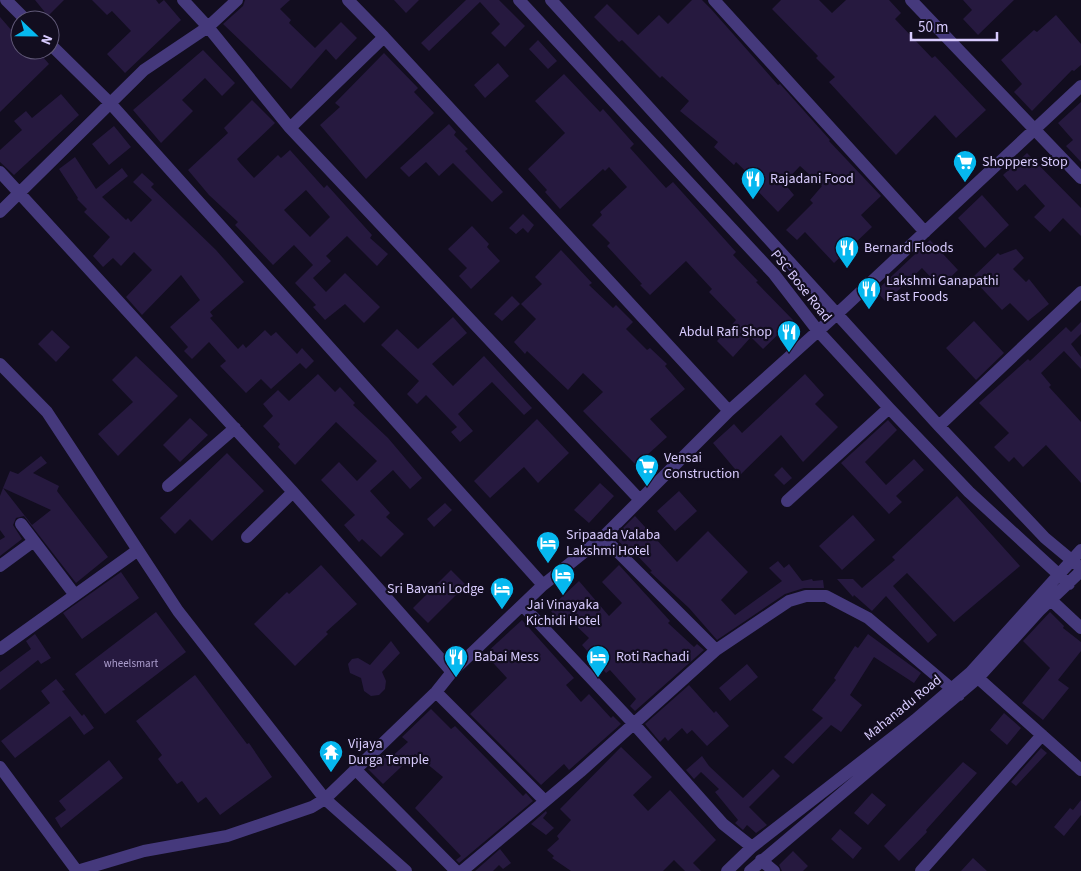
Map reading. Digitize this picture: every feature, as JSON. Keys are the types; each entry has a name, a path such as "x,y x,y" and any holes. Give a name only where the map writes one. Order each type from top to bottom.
{"street":[{"path":"6,0 16,10"},
{"path":"183,0 208,27 290,128 640,500"},
{"path":"0,212 144,70 208,27 237,0"},
{"path":"348,0 729,411"},
{"name":"PSC Bose Road","path":"519,0 774,274 818,331 889,408 969,492 1069,584"},
{"name":"PSC Bose Road","path":"551,0 939,426 1045,538 1081,569"},
{"path":"714,0 925,232"},
{"path":"911,0 1081,178"},
{"path":"290,128 384,37"},
{"path":"60,54 110,104 544,585"},
{"path":"0,767 77,871 144,851 227,836 312,807 325,799 436,692 452,672 544,585 603,537 729,411 837,314 1081,86"},
{"path":"0,172 293,492 452,672"},
{"path":"939,426 1081,292"},
{"path":"0,364 47,412 178,611 325,799 406,871"},
{"path":"787,501 889,408"},
{"path":"168,486 235,428"},
{"path":"247,537 293,492"},
{"path":"21,524 76,595"},
{"path":"603,537 716,650"},
{"path":"0,566 34,541"},
{"path":"0,650 138,550"},
{"name":"Mahanadu Road","path":"750,871 956,691 1070,560 1081,550"},
{"name":"Mahanadu Road","path":"727,871 752,847 915,720 978,678 1039,611 1069,584 1081,569"},
{"path":"462,871 544,800 584,769 716,650 789,601 806,596 826,596 868,618 956,691"},
{"path":"1052,601 1081,628"},
{"path":"523,606 633,723 723,824 752,847"},
{"path":"978,678 1081,770"},
{"path":"436,692 544,800"},
{"path":"921,871 1042,735"},
{"path":"355,769 456,871"},
{"path":"761,860 774,871"}],"building":[{"path":"35,0 64,0 54,10 43,10"},
{"path":"92,0 156,0 159,4 164,0 181,20 125,73 107,54 131,31 112,11 107,15"},
{"path":"245,0 290,0 280,9 291,20 289,23 315,48 341,22 357,38 336,60 326,49 291,89 223,24 243,6"},
{"path":"394,0 419,0 406,13"},
{"path":"466,0 499,0 525,26 505,47 491,33 500,24 480,2 429,51 421,43"},
{"path":"692,0 702,0 711,9 778,85 780,84 829,141 881,196 861,215 872,227 834,263 805,232 797,240 786,230 813,203 810,200 822,186 800,166 784,183 794,195 778,212 752,185 756,181 736,162 734,165 714,147 718,142 680,111 689,101 662,76 660,78 622,40 619,42 594,17 607,4 638,35 659,15 668,24"},
{"path":"781,0 819,0 832,13 846,0 889,0 901,13 895,19 932,58 935,56 986,110 956,138 935,115 896,155 829,82 835,77 816,58 818,56 772,9"},
{"path":"963,0 1014,0 978,35 963,19 972,10"},
{"path":"1056,15 1081,44 1081,65 1074,71 1072,70 1032,111 1014,92 1022,84 1001,60 1034,30 1037,32"},
{"path":"0,17 10,29 10,60 46,60 49,64 0,112"},
{"path":"538,40 557,61 548,69 529,49"},
{"path":"203,50 235,83 222,96 205,78 182,100 193,111 161,143 133,110"},
{"path":"384,53 418,88 414,92 434,113 366,179 320,125 340,107 335,103"},
{"path":"498,63 509,76 485,98 474,85"},
{"path":"564,74 600,112 603,109 634,144 630,148 666,188 673,182 736,252 733,255 758,281 756,282 793,320 763,349 751,337 733,357 717,341 736,320 709,292 712,289 686,261 650,295 607,246 610,243 592,225 602,215 600,212 627,187 609,167 605,171 603,169 560,209 545,192 547,190 528,169 565,133 535,101"},
{"path":"61,94 79,115 14,175 0,162 0,150 22,130 14,121 26,111 32,118"},
{"path":"252,100 275,123 237,159 240,163 254,178 278,155 281,158 290,150 324,188 327,185 372,235 370,238 388,254 377,266 347,236 326,256 331,261 313,278 326,292 345,273 380,307 364,323 345,304 325,320 313,307 316,305 295,283 313,265 294,245 273,265 235,225 238,222 209,195 188,170 228,133 224,128","holes":["306,190 330,217 310,237 284,210"]},
{"path":"1081,102 1081,162 1066,146 1073,140 1058,123"},
{"path":"449,124 456,132 454,135 468,149 465,151 503,192 492,202 453,163 439,176 426,162 409,177 400,168"},
{"path":"114,126 131,147 109,165 92,144"},
{"path":"1027,153 1081,208 1081,236 1063,218 1050,232 1034,217 1045,206 1025,184 1017,191 1003,175"},
{"path":"75,157 96,189 122,168 128,176 102,197 126,220 128,218 131,222 152,200 133,182 142,173 154,184 151,187 216,250 244,282 210,312 213,316 210,318 238,349 243,344 246,348 265,330 271,336 276,332 297,354 302,348 314,361 306,369 300,363 271,389 261,379 246,393 220,366 226,361 209,342 192,359 184,351 188,347 170,327 200,300 181,275 142,315 126,297 152,270 134,252 121,266 113,258 103,267 93,256 110,237 84,212 87,209 77,199 59,169"},
{"path":"982,195 1009,225 985,248 958,218"},
{"path":"523,214 534,225 528,233 523,228 516,234 509,228"},
{"path":"472,226 489,244 487,247 500,261 471,289 459,276 467,268 448,249"},
{"path":"930,240 958,270 940,287 922,268 886,302 876,291"},
{"path":"1016,249 1024,258 1013,269 1026,282 1029,279 1049,304 1028,321 1010,303 1002,310 972,278 998,253 1000,255"},
{"path":"561,250 592,283 589,285 613,308 616,305 633,322 626,329 647,350 650,348 667,364 665,366 685,389 650,419 667,437 636,465 583,411 603,392 583,373 568,390 527,351 525,354 514,342 536,319 521,304 542,284 535,277"},
{"path":"512,296 520,304 502,321 494,314"},
{"path":"453,317 467,333 432,364 453,386 484,356 532,408 524,415 492,382 458,414 473,431 460,442 451,432 457,427 426,395 417,404 407,394 419,381 381,345 397,329 418,349"},
{"path":"974,321 1004,353 976,380 946,348"},
{"path":"1081,322 1081,334 1071,344 1081,357 1081,369 1064,351 1041,373 1051,385 1049,387 1081,422 1081,483 1046,445 1023,467 1014,457 1009,462 994,447 1009,433 979,403 1028,359 1030,361 1066,327 1071,332"},
{"path":"52,330 70,347 56,362 38,344"},
{"path":"136,356 178,396 118,456 98,434 133,402 112,380"},
{"path":"318,374 335,392 340,387 355,403 353,405 388,438 422,478 410,489 393,470 370,491 390,513 386,517 404,534 381,557 362,539 359,542 344,525 355,515 321,480 339,462 357,481 377,461 336,422 295,465 278,447 280,444 263,426 273,416 263,404 278,390 289,401"},
{"path":"805,374 824,395 815,404 838,427 803,462 781,435 740,475 713,443 734,424 742,433"},
{"path":"190,418 208,435 180,462 163,445"},
{"path":"537,419 569,453 538,483 524,467 490,498 474,481"},
{"path":"888,420 897,430 865,462 886,485 914,459 924,470 896,496 902,502 889,514 841,463"},
{"path":"227,453 264,491 212,541 190,519 175,534 160,518"},
{"path":"41,456 47,463 33,473 59,486 57,491 108,557 76,583 24,516 16,518 13,525 22,539 0,556 0,540 5,537 0,530 0,496 3,488 10,471 18,474","holes":["3,488 51,510 32,525"]},
{"path":"782,467 792,478 784,485 774,475"},
{"path":"600,483 614,496 589,523 574,510"},
{"path":"679,491 697,511 675,531 657,511"},
{"path":"957,496 1020,566 954,622 907,573 893,586 937,635 928,643 886,596 872,611 854,595 853,597 837,579 853,579 862,588 895,560 892,557"},
{"path":"445,503 452,510 434,527 427,519"},
{"path":"853,515 875,540 842,570 819,546"},
{"path":"635,516 677,562 708,531 748,572 721,600 735,615 782,581 769,568 778,561 784,568 789,564 802,581 812,579 813,581 823,580 824,588 804,588 785,594 717,640 689,608 650,572 652,571 631,549 629,551 614,537"},
{"path":"321,565 357,604 326,632 328,634 295,666 254,624 287,592 289,594"},
{"path":"619,565 670,621 668,623 694,647 697,644 704,650 635,711 630,706 636,699 610,670 606,673 582,645 589,638 568,618 562,624 549,609 579,581 609,616 622,603 602,582"},
{"path":"451,570 466,585 428,623 413,608"},
{"path":"121,572 139,598 82,639 63,613"},
{"path":"156,612 186,652 105,714 75,674"},
{"path":"1050,612 1064,626 1063,628 1081,642 1081,651 1058,680 1069,688 1043,720 1022,703 1050,668 1023,641"},
{"path":"522,620 574,678 566,685 581,702 589,694 611,718 613,716 621,724 569,770 564,764 541,785 470,714 507,678 485,654"},
{"path":"35,634 51,658 41,664 38,660 0,690 0,672 31,649 26,641"},
{"path":"868,634 921,673 914,683 874,657 850,695 862,705 841,732 831,725 793,764 784,757 823,718 812,710 836,680 834,678 855,646 858,648"},
{"path":"391,641 400,653 382,672 386,681 385,689 379,695 371,696 364,691 361,678 350,673 348,664 352,659 358,658 370,665"},
{"path":"747,664 758,677 730,701 719,688"},
{"path":"195,675 247,744 249,743 272,777 220,815 206,797 198,803 182,781 177,784 158,759 162,755 136,721"},
{"path":"56,679 65,690 62,691 82,716 84,714 94,728 84,735 70,716 15,758 1,741 50,703 41,691"},
{"path":"689,685 714,713 716,711 729,726 707,746 692,730 687,734 682,728 668,741 665,737 660,742 645,724"},
{"path":"431,709 451,729 455,726 523,796 526,793 533,801 459,863 456,860 461,856 415,808 443,777 415,754 383,784 368,769 383,755 388,760 408,742 402,737"},
{"path":"1004,713 1021,728 1007,745 990,730"},
{"path":"621,747 652,777 633,795 648,811 670,790 716,840 693,863 701,871 685,871 674,860 663,871 571,871 552,858 554,856 547,850 559,839 557,836 571,820 560,809"},
{"path":"1041,748 1047,753 1016,786 1011,782"},
{"path":"702,756 709,766 743,798 773,769 780,776 749,807 767,825 756,833 747,825 743,830 735,823 738,820 715,792 719,789 701,772 694,779 686,770"},
{"path":"109,760 123,778 61,828 55,818 66,810 59,801"},
{"path":"963,762 977,773 926,830 927,832 899,861 884,846"},
{"path":"872,793 886,805 868,825 854,813"},
{"path":"1081,800 1081,815 1064,836 1054,827 1070,808 1073,810"},
{"path":"546,811 547,813 543,818 554,828 546,835 531,824"},
{"path":"840,829 862,848 853,859 831,839"},
{"path":"500,849 511,863 503,869 499,865 493,871 475,871"},
{"path":"793,851 808,866 803,871 782,871 779,865"},
{"path":"973,858 987,871 961,871"}],"place":[{"name":"Shoppers Stop","path":"965,183"},
{"name":"Rajadani Food","path":"753,200"},
{"name":"Bernard Floods","path":"847,269"},
{"name":"Lakshmi Ganapathi Fast Foods","path":"869,310"},
{"name":"Abdul Rafi Shop","path":"789,353"},
{"name":"Vensai Construction","path":"647,487"},
{"name":"Sripaada Valaba Lakshmi Hotel","path":"548,564"},
{"name":"Jai Vinayaka Kichidi Hotel","path":"563,596"},
{"name":"Sri Bavani Lodge","path":"502,610"},
{"name":"Babai Mess","path":"456,678"},
{"name":"Roti Rachadi","path":"598,678"},
{"name":"Vijaya Durga Temple","path":"331,773"}]}
